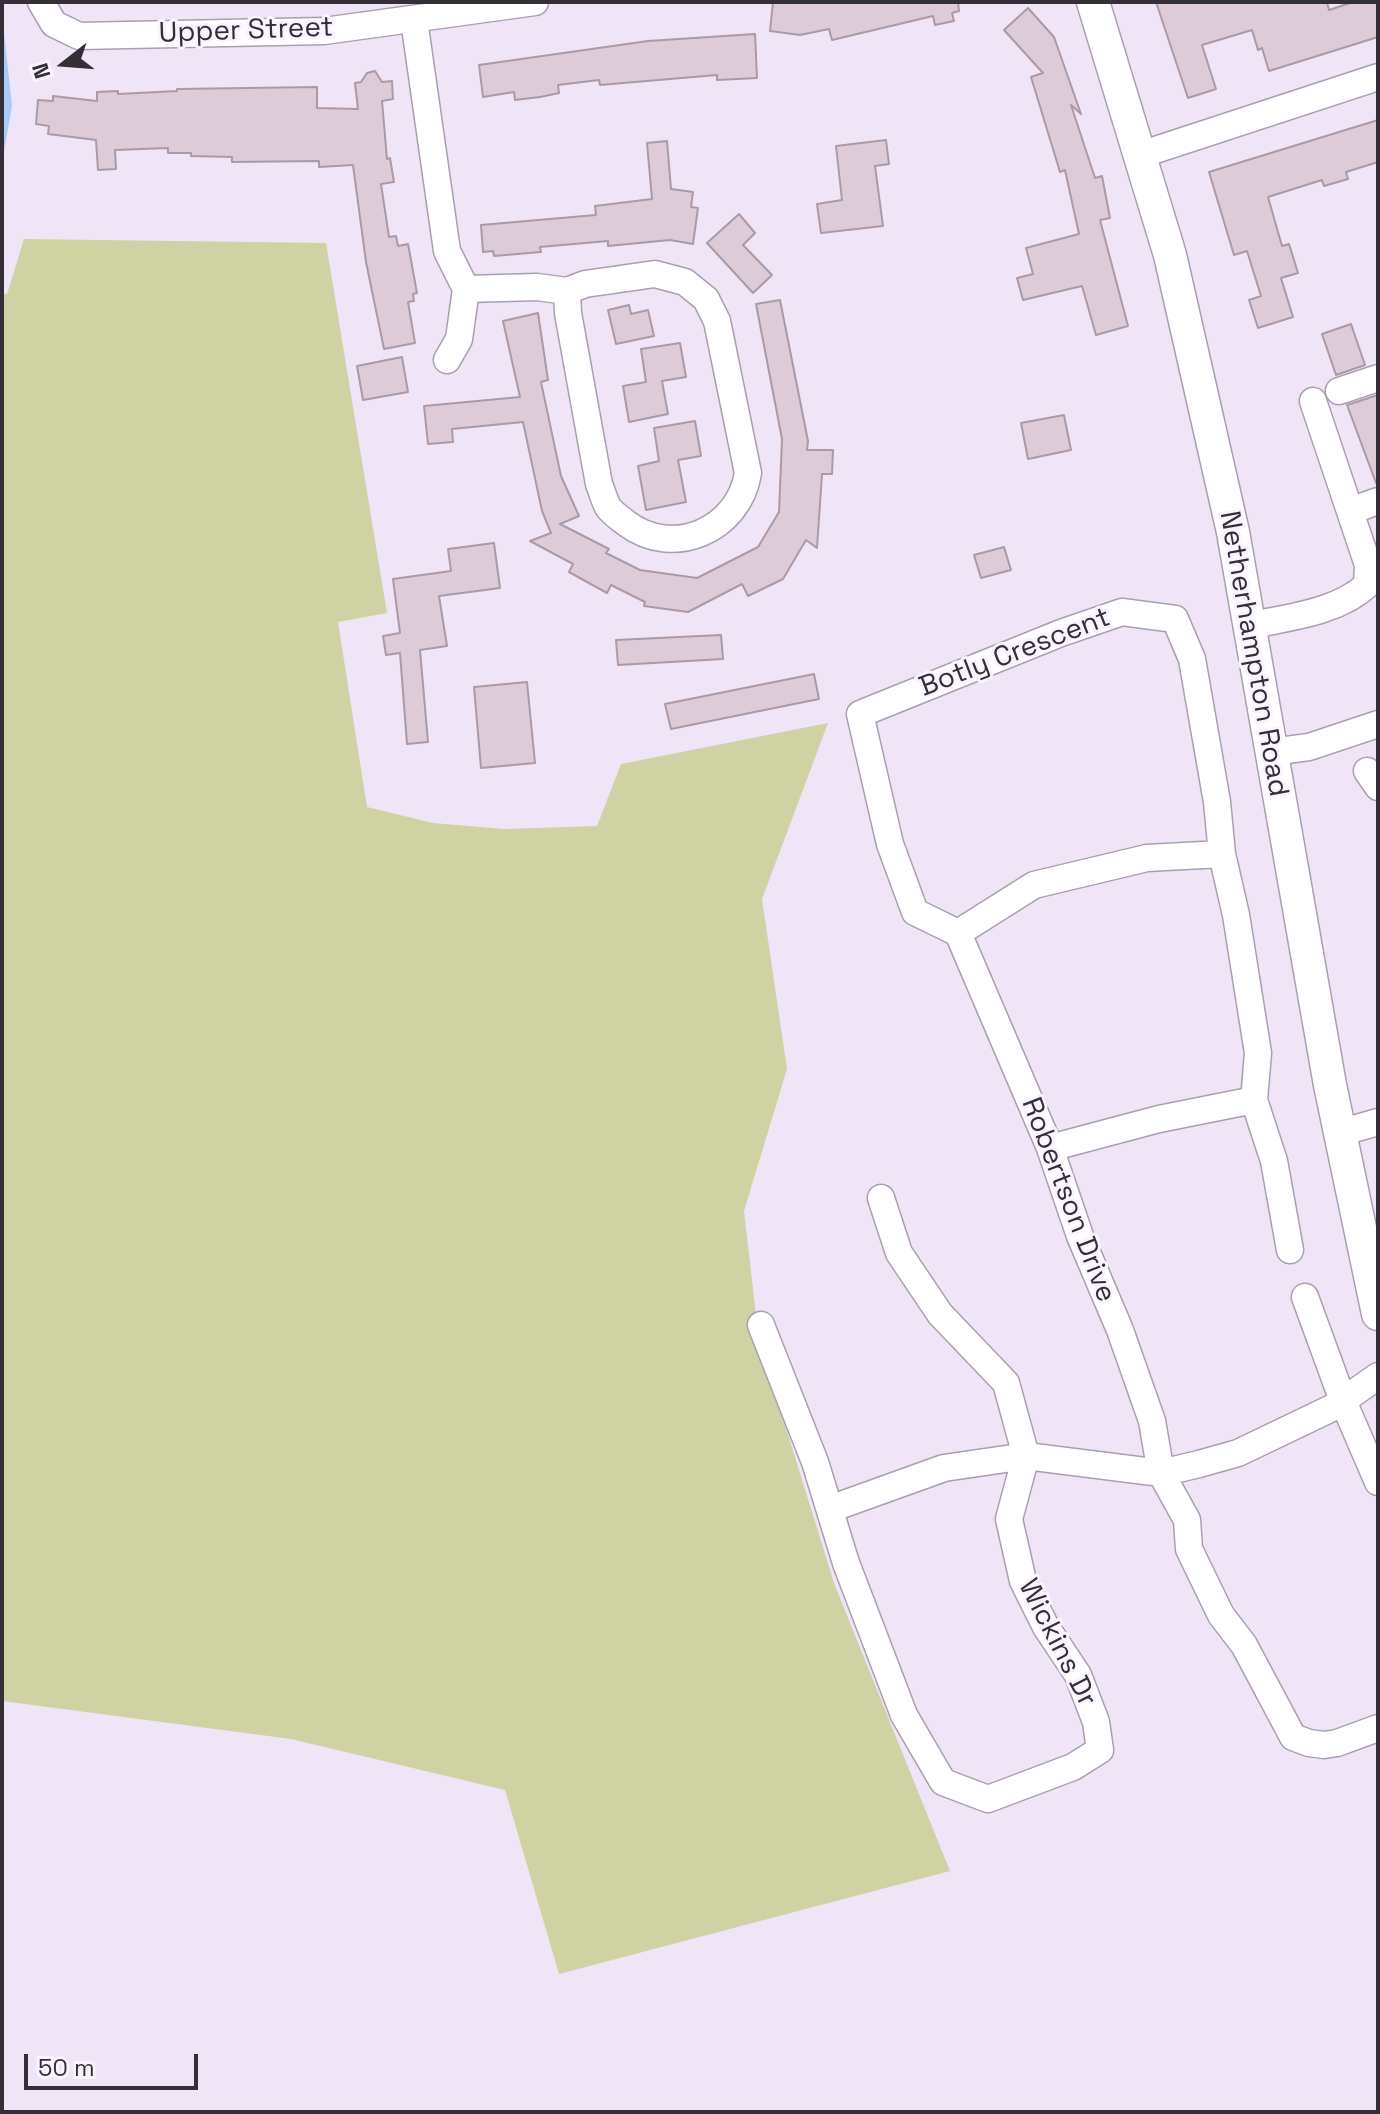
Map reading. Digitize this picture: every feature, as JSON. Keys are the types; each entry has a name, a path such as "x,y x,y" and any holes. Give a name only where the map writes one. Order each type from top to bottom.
{"main road":[{"name":"Netherhampton Road","path":"1093,2 1170,255 1233,532 1339,1133 1378,1314"}],"street":[{"name":"Upper Street","path":"48,13 79,36 324,31 414,20 451,8 535,2"},
{"path":"414,20 447,251 466,289 459,339 447,360"},
{"path":"1140,155 1378,77"},
{"path":"466,289 537,287 567,291 585,284 655,274 685,282 706,299 717,321 748,473 746,488 738,502 711,530 692,538 670,540 649,537 609,508 599,484 568,313 567,291"},
{"path":"1339,391 1378,378"},
{"path":"1249,626 1331,606 1355,596 1367,585 1368,565 1313,401"},
{"path":"1350,511 1378,501"},
{"name":"Botly Crescent","path":"958,933 915,912 890,844 860,714 1061,633 1122,612 1175,619 1192,659 1217,802 1222,854 1236,915 1258,1053 1254,1100"},
{"path":"1271,752 1309,747 1378,724"},
{"path":"958,933 1034,885 1147,858 1222,854"},
{"name":"Robertson Drive","path":"958,933 1050,1148 1080,1236 1120,1330 1152,1421 1161,1473 1187,1520 1189,1549 1221,1615 1244,1645 1293,1737 1324,1745 1378,1728"},
{"path":"1050,1148 1159,1119 1254,1100 1274,1161 1290,1250"},
{"path":"1339,1133 1378,1122"},
{"path":"881,1198 899,1253 940,1314 1006,1383 1026,1456"},
{"path":"1305,1297 1343,1401 1378,1482"},
{"path":"761,1325 815,1462 830,1509 944,1468 1026,1456 1161,1473 1238,1453 1343,1401 1378,1376"},
{"name":"Wickins Dr","path":"830,1509 846,1563 904,1715 943,1782 988,1799 1073,1767 1100,1750 1096,1722 1078,1675 1046,1627 1023,1581 1009,1519 1026,1456"}],"green space":[{"path":"24,239 326,243 387,613 338,622 367,807 433,823 504,829 597,826 621,764 828,723 762,899 787,1069 744,1211 759,1341 834,1583 950,1871 559,1974 505,1790 291,1739 2,1701 2,294 7,294"}],"water":[{"path":"2,14 12,106 2,163"}],"building":[{"path":"773,2 958,2 959,11 952,13 954,21 935,25 933,16 832,40 829,29 800,35 770,31"},
{"path":"1156,2 1327,2 1329,10 1353,2 1378,2 1378,37 1269,71 1252,30 1202,45 1216,89 1188,98"},
{"path":"1028,8 1054,37 1081,114 1071,105 1095,178 1102,176 1110,218 1100,220 1128,326 1096,335 1082,286 1023,300 1017,278 1033,274 1026,248 1079,234 1065,170 1060,172 1031,77 1043,73 1004,30"},
{"path":"755,34 757,78 717,80 717,75 600,85 599,80 558,85 559,93 540,97 515,100 514,92 483,97 479,65 648,41"},
{"path":"375,71 382,82 392,81 393,99 382,101 387,159 390,158 394,182 381,184 389,237 396,236 398,246 408,244 417,293 413,294 414,301 408,302 415,343 384,349 366,262 353,165 319,167 319,161 232,162 232,157 168,153 168,148 115,150 116,169 98,170 96,140 48,134 49,126 36,124 38,100 53,101 53,96 97,101 97,92 118,91 118,94 177,89 317,87 317,108 358,109 355,83 361,82 367,73"},
{"path":"1378,120 1378,162 1346,172 1348,179 1324,186 1322,180 1268,197 1282,246 1289,244 1298,273 1281,278 1293,317 1258,328 1249,300 1261,296 1247,251 1234,255 1209,172"},
{"path":"886,140 889,164 875,166 883,226 821,233 817,204 842,200 836,146"},
{"path":"667,141 671,189 693,192 691,207 698,208 693,244 670,240 608,246 608,241 540,247 541,252 494,256 493,251 483,252 481,225 596,215 595,206 652,199 647,143"},
{"path":"739,214 755,233 743,245 772,275 753,293 707,243"},
{"path":"780,300 808,441 807,450 833,450 832,474 822,474 817,548 806,540 783,579 748,596 742,584 688,612 644,606 645,602 611,585 607,593 569,572 573,564 530,541 551,533 542,511 523,422 452,429 453,442 428,444 424,406 520,397 503,321 538,313 548,380 541,382 561,476 579,516 560,524 609,549 606,553 640,570 697,578 758,547 779,512 782,439 756,304"},
{"path":"629,305 631,314 648,310 654,336 616,344 608,310"},
{"path":"1351,324 1365,365 1336,375 1322,334"},
{"path":"680,343 686,377 662,381 668,414 629,422 623,386 646,382 641,349"},
{"path":"402,357 408,392 363,400 357,366"},
{"path":"1378,395 1378,483 1376,483 1347,405"},
{"path":"1064,415 1071,450 1028,459 1021,423"},
{"path":"695,421 701,456 678,460 686,502 646,510 638,466 659,461 654,428"},
{"path":"494,543 500,588 439,596 447,646 420,650 428,742 407,744 400,653 386,655 383,636 400,633 393,579 451,571 448,549"},
{"path":"1004,547 1011,570 981,578 974,555"},
{"path":"721,635 723,659 618,665 616,640"},
{"path":"814,674 819,699 671,729 665,704"},
{"path":"527,682 535,763 481,768 474,687"}]}
